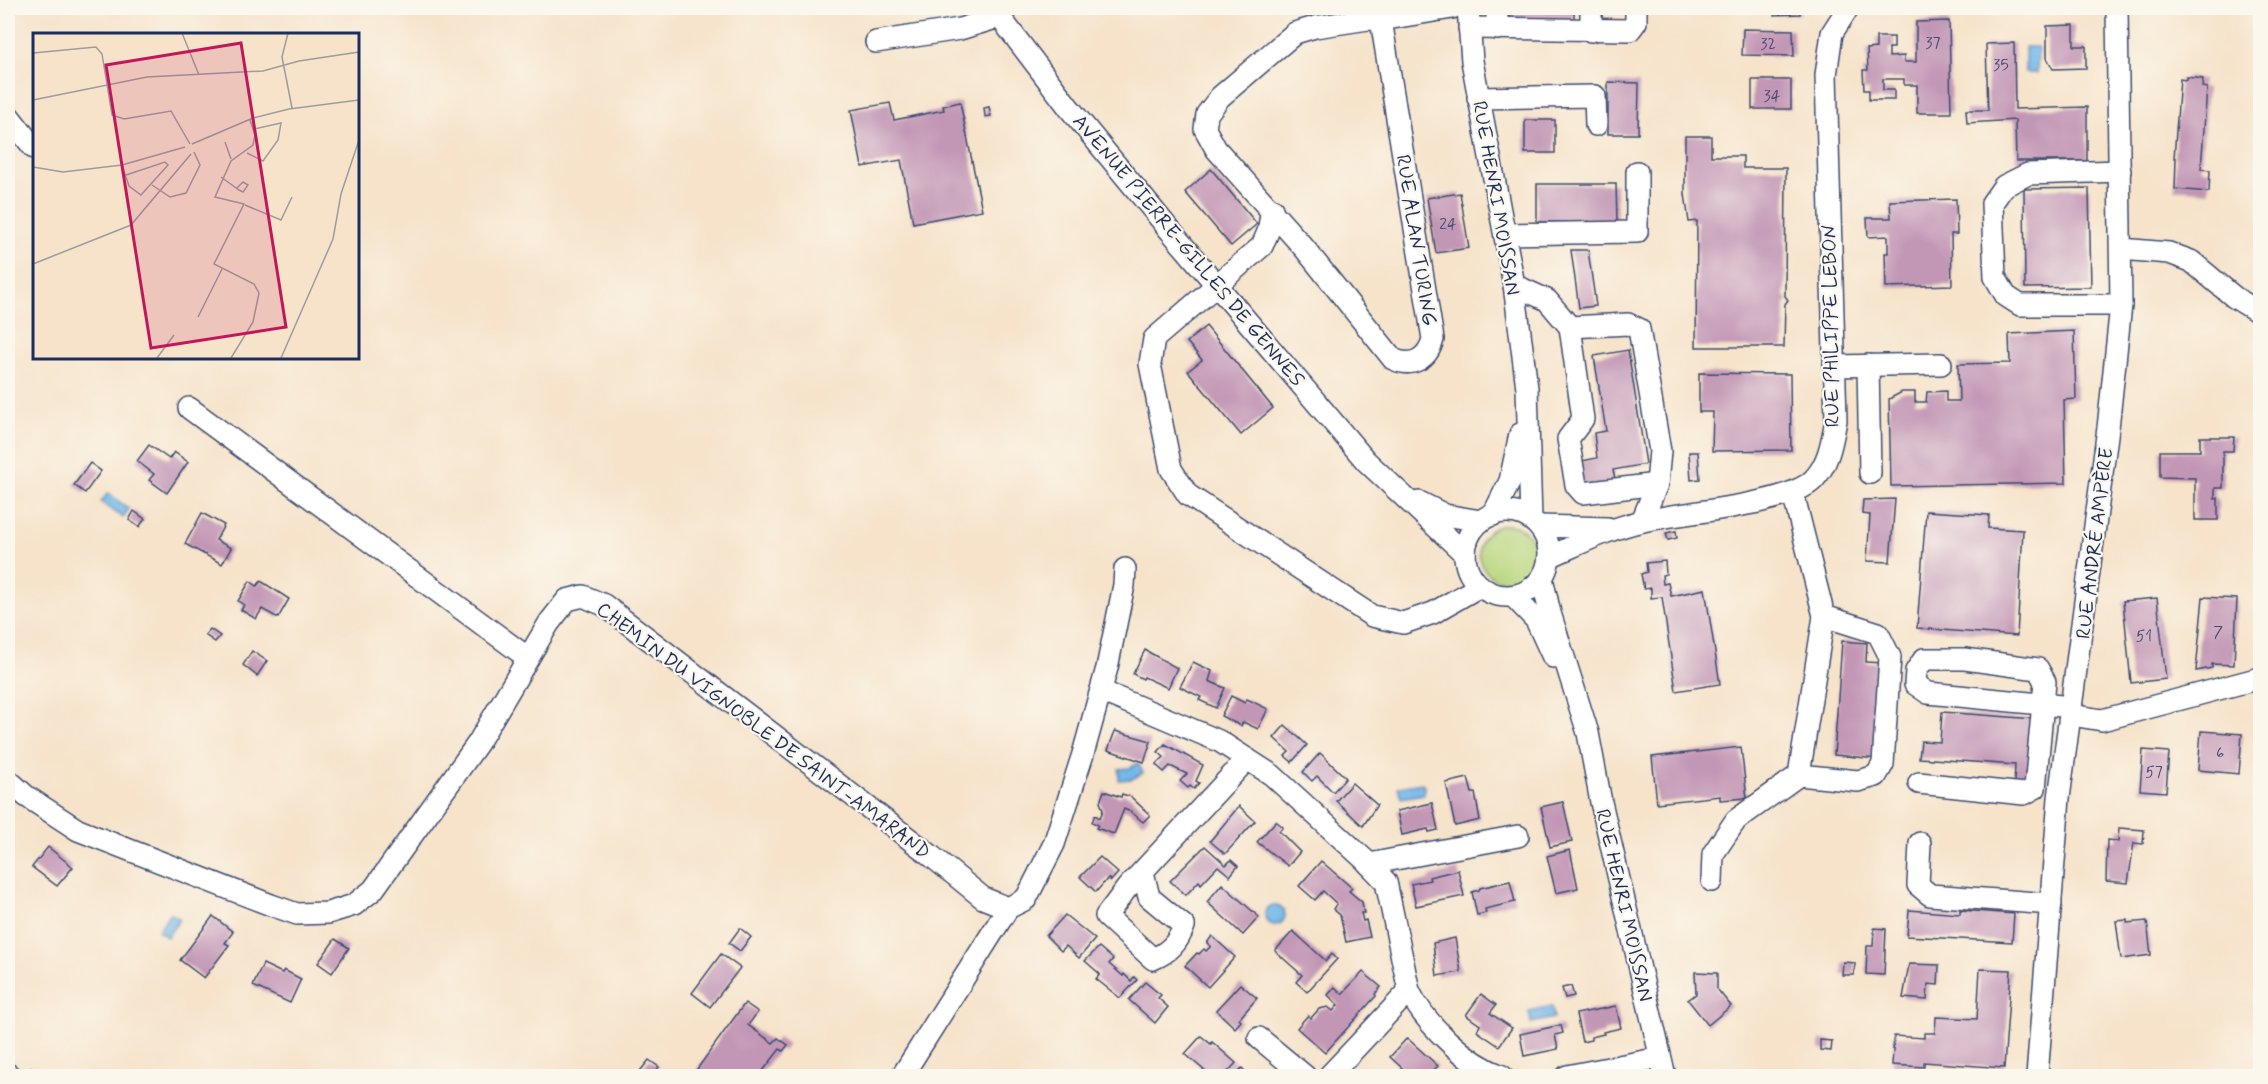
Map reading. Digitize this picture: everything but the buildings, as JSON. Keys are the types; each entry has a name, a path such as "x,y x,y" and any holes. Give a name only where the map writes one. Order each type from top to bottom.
{"street":[{"name":"RUE ALAN TURING","path":"1381,20 1433,339 1431,348 1425,356 1410,363 1401,363 1393,359 1272,209 1216,149 1205,129 1207,114 1220,97 1295,33 1357,20 1381,20 1452,8"},
{"path":"1497,8 1497,29"},
{"path":"1591,31 1592,8"},
{"path":"1468,18 1497,29 1630,30 1636,22 1636,8"},
{"name":"RUE PHILIPPE LEBON","path":"1549,557 1642,521 1793,493 1814,480 1829,455 1836,420 1826,75 1832,33 1848,8"},
{"name":"RUE ANDRÉ AMPÈRE","path":"2037,1077 2059,798 2108,428 2121,305 2117,8"},
{"path":"876,42 960,29 996,12"},
{"name":"AVENUE PIERRE-GILLES DE GENNES","path":"996,12 1070,109 1366,461 1465,554"},
{"name":"RUE HENRI MOISSAN","path":"1468,18 1478,98 1514,285 1527,388 1535,523"},
{"path":"1478,98 1595,96 1596,124"},
{"path":"8,115 33,147"},
{"path":"2120,171 2028,174 2004,186 1992,203 1995,277 2006,296 2020,305 2121,305"},
{"path":"1505,234 1637,232 1637,172"},
{"path":"1272,209 1268,232 1262,246 1154,339 1150,364 1171,470 1188,495 1372,616 1403,623 1433,613 1480,586"},
{"path":"1262,246 1281,244 1305,249"},
{"path":"2121,249 2169,253 2191,261 2234,297 2260,313"},
{"path":"1514,285 1547,300 1570,327 1583,419 1568,439 1576,484 1583,493 1657,484"},
{"path":"1570,327 1628,324 1639,330 1660,451 1657,484 1642,521"},
{"path":"1834,366 1941,364"},
{"path":"1868,365 1870,473"},
{"name":"RUE HENRI MOISSAN","path":"1487,518 1510,481 1527,388"},
{"path":"189,408 528,658"},
{"name":"AVENUE PIERRE-GILLES DE GENNES","path":"1392,487 1445,515 1487,518"},
{"path":"1793,493 1824,616 1799,775"},
{"path":"1512,513 1535,523 1549,546 1549,557 1542,578 1524,592 1513,596 1490,592 1480,586 1472,577 1465,554 1467,542 1473,530 1487,518 1512,513"},
{"name":"RUE PHILIPPE LEBON","path":"1535,523 1620,528"},
{"path":"902,1077 1008,908 1026,899 1054,844 1101,691 1124,585 1125,569"},
{"name":"RUE HENRI MOISSAN","path":"1542,578 1550,613 1588,733 1601,802 1663,1067"},
{"name":"CHEMIN DU VIGNOBLE DE SAINT-AMARAND","path":"8,780 26,796 78,830 271,905 297,914 328,913 354,905 373,890 478,743 549,623 567,600 583,596 604,605 983,898 1008,908"},
{"name":"RUE HENRI MOISSAN","path":"1513,596 1536,620 1588,733"},
{"path":"1712,881 1713,854 1736,820 1799,775 1858,781 1876,776 1883,764 1890,657 1878,633 1824,616"},
{"path":"1919,783 2024,794 2035,788 2042,704 2045,682 2038,669 1965,659 1924,659 1916,671 1915,684 1928,693 2042,704 2102,720 2260,678"},
{"path":"1101,691 1219,741 1272,775 1369,864 1386,882 1409,991 1416,1004 1456,1050 1502,1077"},
{"path":"1143,872 1247,759"},
{"path":"1369,864 1518,836"},
{"path":"1920,843 1918,885 1930,895 2051,904"},
{"path":"1329,1077 1409,991"},
{"path":"1259,1038 1305,1077"},
{"path":"1577,1076 1663,1067"}],"green space":[{"path":"1507,525 1518,527 1527,533 1533,542 1535,553 1533,564 1527,573 1518,579 1507,581 1496,579 1487,573 1481,564 1479,553 1481,542 1487,533 1496,527"}],"water":[{"path":"2025,47 2038,47 2037,73 2025,73"},
{"path":"108,493 129,509 123,518 101,502"},
{"path":"1138,763 1143,773 1132,779 1119,780 1119,769 1130,768"},
{"path":"1422,783 1425,788 1424,794 1401,798 1398,787"},
{"path":"1275,905 1282,908 1285,915 1282,922 1275,925 1268,922 1265,915 1268,908"},
{"path":"170,913 180,919 167,937 158,931"},
{"path":"1552,1006 1554,1018 1531,1023 1529,1011"}]}
